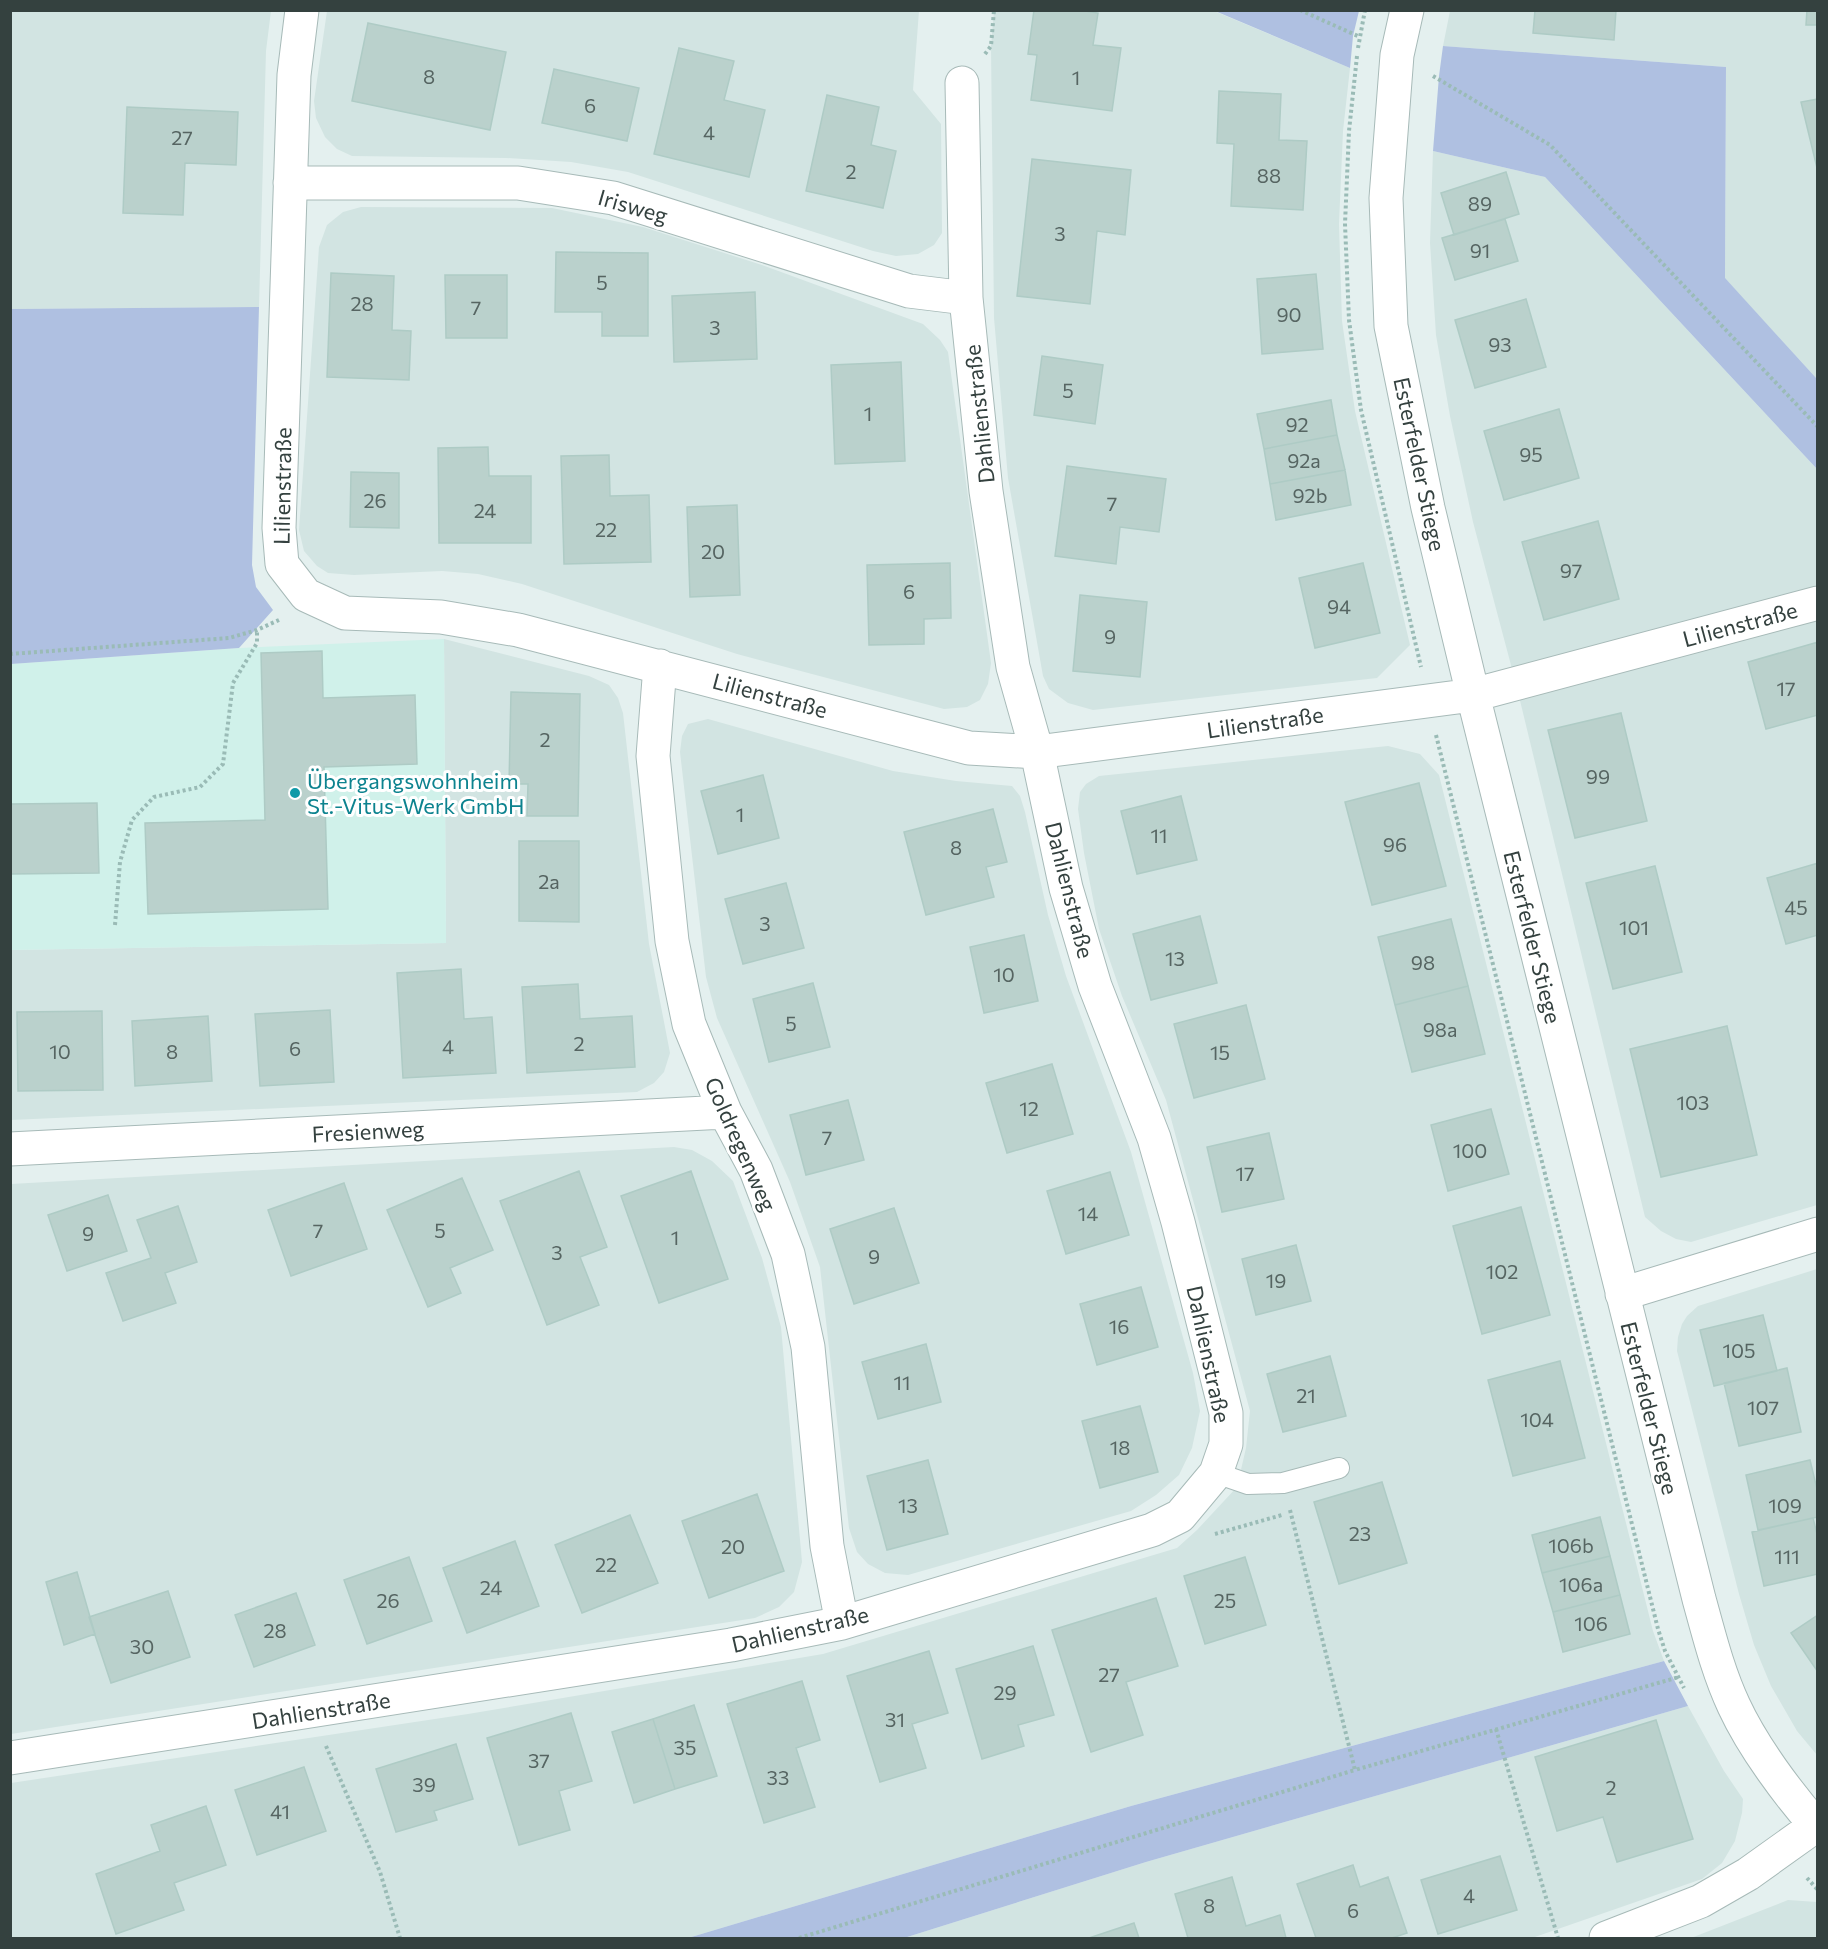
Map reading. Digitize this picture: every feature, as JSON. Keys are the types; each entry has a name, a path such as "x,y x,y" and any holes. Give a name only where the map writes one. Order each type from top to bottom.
{"street":[{"name":"Lilienstraße","path":"302,10 294,75 279,528 282,564 306,596 345,613 441,617 518,630 969,748 1037,752 1473,695 1818,603"},
{"name":"Esterfelder Stiege","path":"1407,10 1397,55 1386,198 1391,326 1428,508 1622,1294 1699,1599 1718,1664 1733,1704 1754,1744 1817,1826"},
{"name":"Dahlienstraße","path":"10,1758 731,1645 842,1623 1152,1530 1180,1516 1216,1473 1226,1444 1226,1413 1178,1222 1154,1138 1095,986 1066,888 1037,752 1012,667 986,490 966,298 962,83"},
{"name":"Irisweg","path":"290,183 518,183 570,190 613,198 909,291 966,298"},
{"name":"Goldregenweg","path":"660,666 653,756 672,941 689,1024 725,1112 756,1170 788,1254 808,1347 827,1546 842,1623"},
{"name":"Fresienweg","path":"10,1149 725,1112"},
{"path":"1622,1294 1818,1234"},
{"path":"1606,1938 1701,1901 1748,1874 1817,1826"}],"lane":[{"path":"1216,1473 1248,1484 1283,1483 1339,1468"}],"path":[{"path":"962,83 991,46 994,10"},
{"path":"1300,10 1397,55 1550,145 1818,427"},
{"path":"10,654 229,638 257,630 281,619 306,596"},
{"path":"115,925 120,862 132,820 154,797 200,788 223,764 233,683 257,642 257,630"},
{"path":"1283,1483 1354,1770"},
{"path":"1180,1516 1191,1532 1216,1534 1290,1513"},
{"path":"799,1938 1354,1770 1718,1664"},
{"path":"311,1712 380,1872 400,1938"},
{"path":"1496,1730 1558,1938"}],"shaded area":[{"path":"10,11 271,11 266,51 259,307 11,309"},
{"path":"327,11 919,11 913,90 941,124 942,233 934,245 918,254 896,256 873,251 628,172 571,162 506,158 352,156 337,149 325,137 316,118 314,101"},
{"path":"994,11 1214,11 1350,68 1343,131 1339,224 1342,321 1355,411 1410,645 1377,678 1093,710 1068,703 1049,689 1043,676 1008,478 994,318 991,46"},
{"path":"1215,11 1359,11 1353,36 1350,68"},
{"path":"1450,11 1817,11 1817,379 1725,279 1726,67 1443,46"},
{"path":"1443,46 1726,67 1725,278 1817,379 1817,469 1545,177 1433,151"},
{"path":"1433,151 1545,177 1817,469 1817,1205 1691,1242 1676,1239 1661,1231 1645,1217 1516,684 1473,522 1450,416 1436,335 1430,243"},
{"path":"361,207 552,208 643,227 762,265 923,324 940,340 948,352 991,663 988,684 980,700 967,707 944,709 737,654 522,584 478,574 442,571 354,575 328,573 317,566 304,551 299,530 319,247 327,225 343,212"},
{"path":"259,307 252,565 256,587 273,610 239,648 11,664 11,309"},
{"path":"444,639 589,676 609,685 618,698 623,713 649,944 670,1053 664,1072 654,1083 637,1092 11,1120 10,950 446,943"},
{"path":"444,639 446,943 11,950 11,664 239,648"},
{"path":"708,719 893,771 956,781 1012,786 1020,796 1048,915 1066,976 1131,1152 1193,1373 1200,1411 1192,1448 1179,1475 1156,1495 1131,1511 908,1575 885,1573 868,1564 857,1552 849,1528 820,1267 790,1182 717,1018 706,977 680,752 682,736 688,724"},
{"path":"1388,746 1420,754 1439,775 1653,1631 1664,1661 1131,1806 688,1938 11,1938 11,1783 468,1714 823,1654 1177,1548 1237,1487 1246,1448 1250,1411 1166,1100 1122,996 1099,929 1084,853 1078,809 1080,792 1086,784 1099,776"},
{"path":"674,1147 692,1150 712,1161 733,1181 762,1258 781,1327 802,1562 794,1592 779,1607 755,1618 11,1734 11,1184"},
{"path":"1817,1269 1817,1755 1797,1731 1771,1686 1754,1645 1677,1351 1682,1324 1698,1306"},
{"path":"1664,1661 1688,1706 1146,1862 904,1938 688,1938 1131,1806"},
{"path":"1688,1706 1724,1771 1743,1799 1735,1841 1722,1863 1702,1879 1532,1938 904,1938 1146,1862"},
{"path":"1788,1900 1817,1902 1817,1938 1691,1938"}],"building":[{"path":"1034,10 1079,10 1098,13 1093,45 1121,48 1112,111 1031,100 1037,55 1028,54"},
{"path":"1535,10 1616,10 1614,40 1533,33"},
{"path":"1807,10 1818,10 1818,25 1806,25"},
{"path":"368,23 506,52 490,130 352,101"},
{"path":"679,48 734,61 724,100 765,110 749,177 654,154"},
{"path":"554,69 639,88 627,141 542,123"},
{"path":"1219,91 1281,94 1279,140 1307,141 1303,210 1231,206 1234,144 1217,143"},
{"path":"827,95 879,107 871,145 896,151 883,208 806,191"},
{"path":"1818,99 1818,172 1801,102"},
{"path":"127,107 238,112 236,165 185,163 183,215 123,213"},
{"path":"1032,159 1131,170 1125,235 1097,231 1090,304 1017,296"},
{"path":"1506,172 1519,214 1454,235 1441,193"},
{"path":"1505,219 1518,261 1455,280 1442,238"},
{"path":"556,252 648,253 648,336 602,336 602,312 555,312"},
{"path":"331,273 394,276 392,330 411,331 409,380 327,377"},
{"path":"1316,274 1323,349 1262,354 1257,279"},
{"path":"445,275 507,275 507,338 446,338"},
{"path":"755,292 757,359 674,362 672,296"},
{"path":"1526,299 1546,367 1475,388 1455,320"},
{"path":"1042,356 1103,365 1095,424 1034,415"},
{"path":"901,362 905,461 835,464 831,365"},
{"path":"1331,400 1337,435 1264,449 1257,414"},
{"path":"1559,409 1579,478 1504,500 1484,431"},
{"path":"1337,435 1345,470 1270,484 1264,449"},
{"path":"488,447 489,476 531,476 531,543 439,543 438,448"},
{"path":"609,455 610,496 649,495 651,562 564,564 561,456"},
{"path":"1067,466 1166,479 1159,532 1120,527 1116,564 1055,556"},
{"path":"1345,470 1351,505 1276,520 1270,484"},
{"path":"351,472 399,473 399,528 350,527"},
{"path":"737,505 740,595 690,597 687,507"},
{"path":"1598,521 1619,599 1544,620 1522,542"},
{"path":"950,563 951,618 924,619 924,644 869,645 867,565"},
{"path":"1363,563 1380,633 1315,648 1299,578"},
{"path":"1080,595 1147,602 1140,677 1073,671"},
{"path":"1818,642 1818,715 1766,729 1748,662"},
{"name":"Übergangswohnheim St.-Vitus-Werk GmbH","path":"322,651 323,698 415,695 417,764 324,767 328,909 148,914 145,823 265,820 261,653"},
{"path":"511,692 580,694 578,816 527,816 528,784 509,784"},
{"path":"1621,713 1647,821 1575,838 1548,730"},
{"path":"763,775 779,838 718,854 701,791"},
{"path":"1419,783 1446,886 1372,905 1345,802"},
{"path":"1181,796 1197,860 1137,874 1121,811"},
{"path":"97,803 99,873 10,874 10,804"},
{"path":"993,809 1007,862 986,867 994,897 926,915 904,832"},
{"path":"519,841 579,841 579,922 519,921"},
{"path":"1818,863 1818,935 1786,944 1767,878"},
{"path":"1655,866 1682,972 1613,989 1586,883"},
{"path":"786,883 804,948 743,964 725,899"},
{"path":"1200,916 1217,983 1151,1000 1133,934"},
{"path":"1451,919 1468,986 1395,1005 1378,937"},
{"path":"1024,935 1038,1001 984,1013 970,947"},
{"path":"461,969 464,1019 492,1017 496,1073 403,1078 397,973"},
{"path":"813,983 830,1047 769,1062 753,999"},
{"path":"578,984 580,1019 632,1016 635,1067 527,1073 522,987"},
{"path":"1468,986 1485,1054 1412,1072 1395,1005"},
{"path":"1246,1005 1265,1079 1194,1098 1174,1024"},
{"path":"330,1010 334,1082 260,1086 255,1014"},
{"path":"102,1011 103,1090 18,1091 17,1012"},
{"path":"208,1016 212,1081 135,1086 132,1021"},
{"path":"1727,1026 1757,1155 1661,1177 1630,1049"},
{"path":"1052,1064 1073,1134 1007,1153 986,1083"},
{"path":"848,1100 864,1160 806,1175 790,1115"},
{"path":"1491,1109 1509,1174 1448,1191 1431,1125"},
{"path":"1269,1133 1284,1199 1222,1212 1207,1147"},
{"path":"579,1171 607,1247 580,1257 599,1305 547,1325 500,1201"},
{"path":"691,1171 728,1279 659,1303 621,1196"},
{"path":"1110,1172 1129,1235 1066,1254 1047,1191"},
{"path":"462,1178 493,1250 450,1268 461,1293 428,1307 387,1210"},
{"path":"344,1183 367,1249 291,1276 268,1210"},
{"path":"108,1195 127,1251 67,1271 48,1215"},
{"path":"178,1206 197,1262 165,1273 176,1303 123,1321 106,1273 151,1258 137,1220"},
{"path":"1521,1207 1550,1315 1482,1334 1453,1226"},
{"path":"894,1208 919,1283 854,1304 830,1229"},
{"path":"1296,1245 1311,1301 1256,1315 1242,1259"},
{"path":"1141,1287 1158,1347 1097,1365 1080,1304"},
{"path":"1763,1315 1777,1371 1714,1386 1700,1330"},
{"path":"926,1344 941,1402 878,1419 862,1362"},
{"path":"1330,1356 1346,1416 1283,1432 1267,1374"},
{"path":"1560,1361 1585,1458 1513,1476 1488,1380"},
{"path":"1787,1368 1801,1432 1739,1446 1724,1383"},
{"path":"1140,1406 1158,1472 1100,1488 1082,1421"},
{"path":"928,1460 948,1534 887,1550 867,1476"},
{"path":"1810,1460 1818,1493 1818,1517 1758,1530 1746,1475"},
{"path":"1382,1482 1407,1563 1339,1584 1314,1502"},
{"path":"757,1494 784,1571 709,1598 682,1521"},
{"path":"630,1515 658,1583 582,1613 555,1545"},
{"path":"1600,1517 1610,1556 1542,1573 1532,1535"},
{"path":"1813,1518 1818,1538 1818,1574 1764,1586 1752,1532"},
{"path":"515,1541 539,1606 467,1633 443,1568"},
{"path":"1610,1556 1620,1595 1553,1612 1542,1573"},
{"path":"409,1557 432,1621 367,1644 344,1580"},
{"path":"1245,1557 1266,1625 1205,1644 1184,1576"},
{"path":"77,1572 95,1634 64,1645 46,1582"},
{"path":"168,1591 190,1657 111,1683 89,1617"},
{"path":"296,1593 315,1645 254,1667 235,1615"},
{"path":"1620,1595 1630,1634 1563,1652 1553,1612"},
{"path":"1156,1598 1178,1666 1126,1682 1143,1735 1091,1752 1052,1630"},
{"path":"1818,1615 1818,1672 1791,1633"},
{"path":"1033,1646 1054,1715 1018,1725 1024,1746 982,1759 956,1669"},
{"path":"929,1651 948,1713 912,1724 926,1768 880,1782 847,1676"},
{"path":"802,1681 820,1740 796,1748 815,1807 764,1823 727,1704"},
{"path":"694,1705 717,1776 675,1789 653,1719"},
{"path":"571,1713 592,1781 559,1791 570,1830 519,1845 487,1738"},
{"path":"653,1719 675,1789 634,1803 612,1732"},
{"path":"1656,1720 1693,1839 1617,1862 1603,1817 1557,1831 1535,1757"},
{"path":"456,1744 473,1799 434,1811 437,1820 396,1832 376,1769"},
{"path":"304,1767 326,1831 257,1855 235,1790"},
{"path":"206,1806 226,1865 174,1883 184,1910 116,1934 96,1874 160,1851 151,1825"},
{"path":"1500,1856 1517,1910 1438,1934 1421,1880"},
{"path":"1353,1865 1360,1887 1388,1877 1407,1933 1392,1938 1316,1938 1297,1884"},
{"path":"1232,1877 1246,1926 1280,1915 1286,1938 1188,1938 1175,1894"},
{"path":"1134,1923 1139,1938 1089,1938"}],"place":[{"name":"Übergangswohnheim St.-Vitus-Werk GmbH","path":"295,793"}]}
